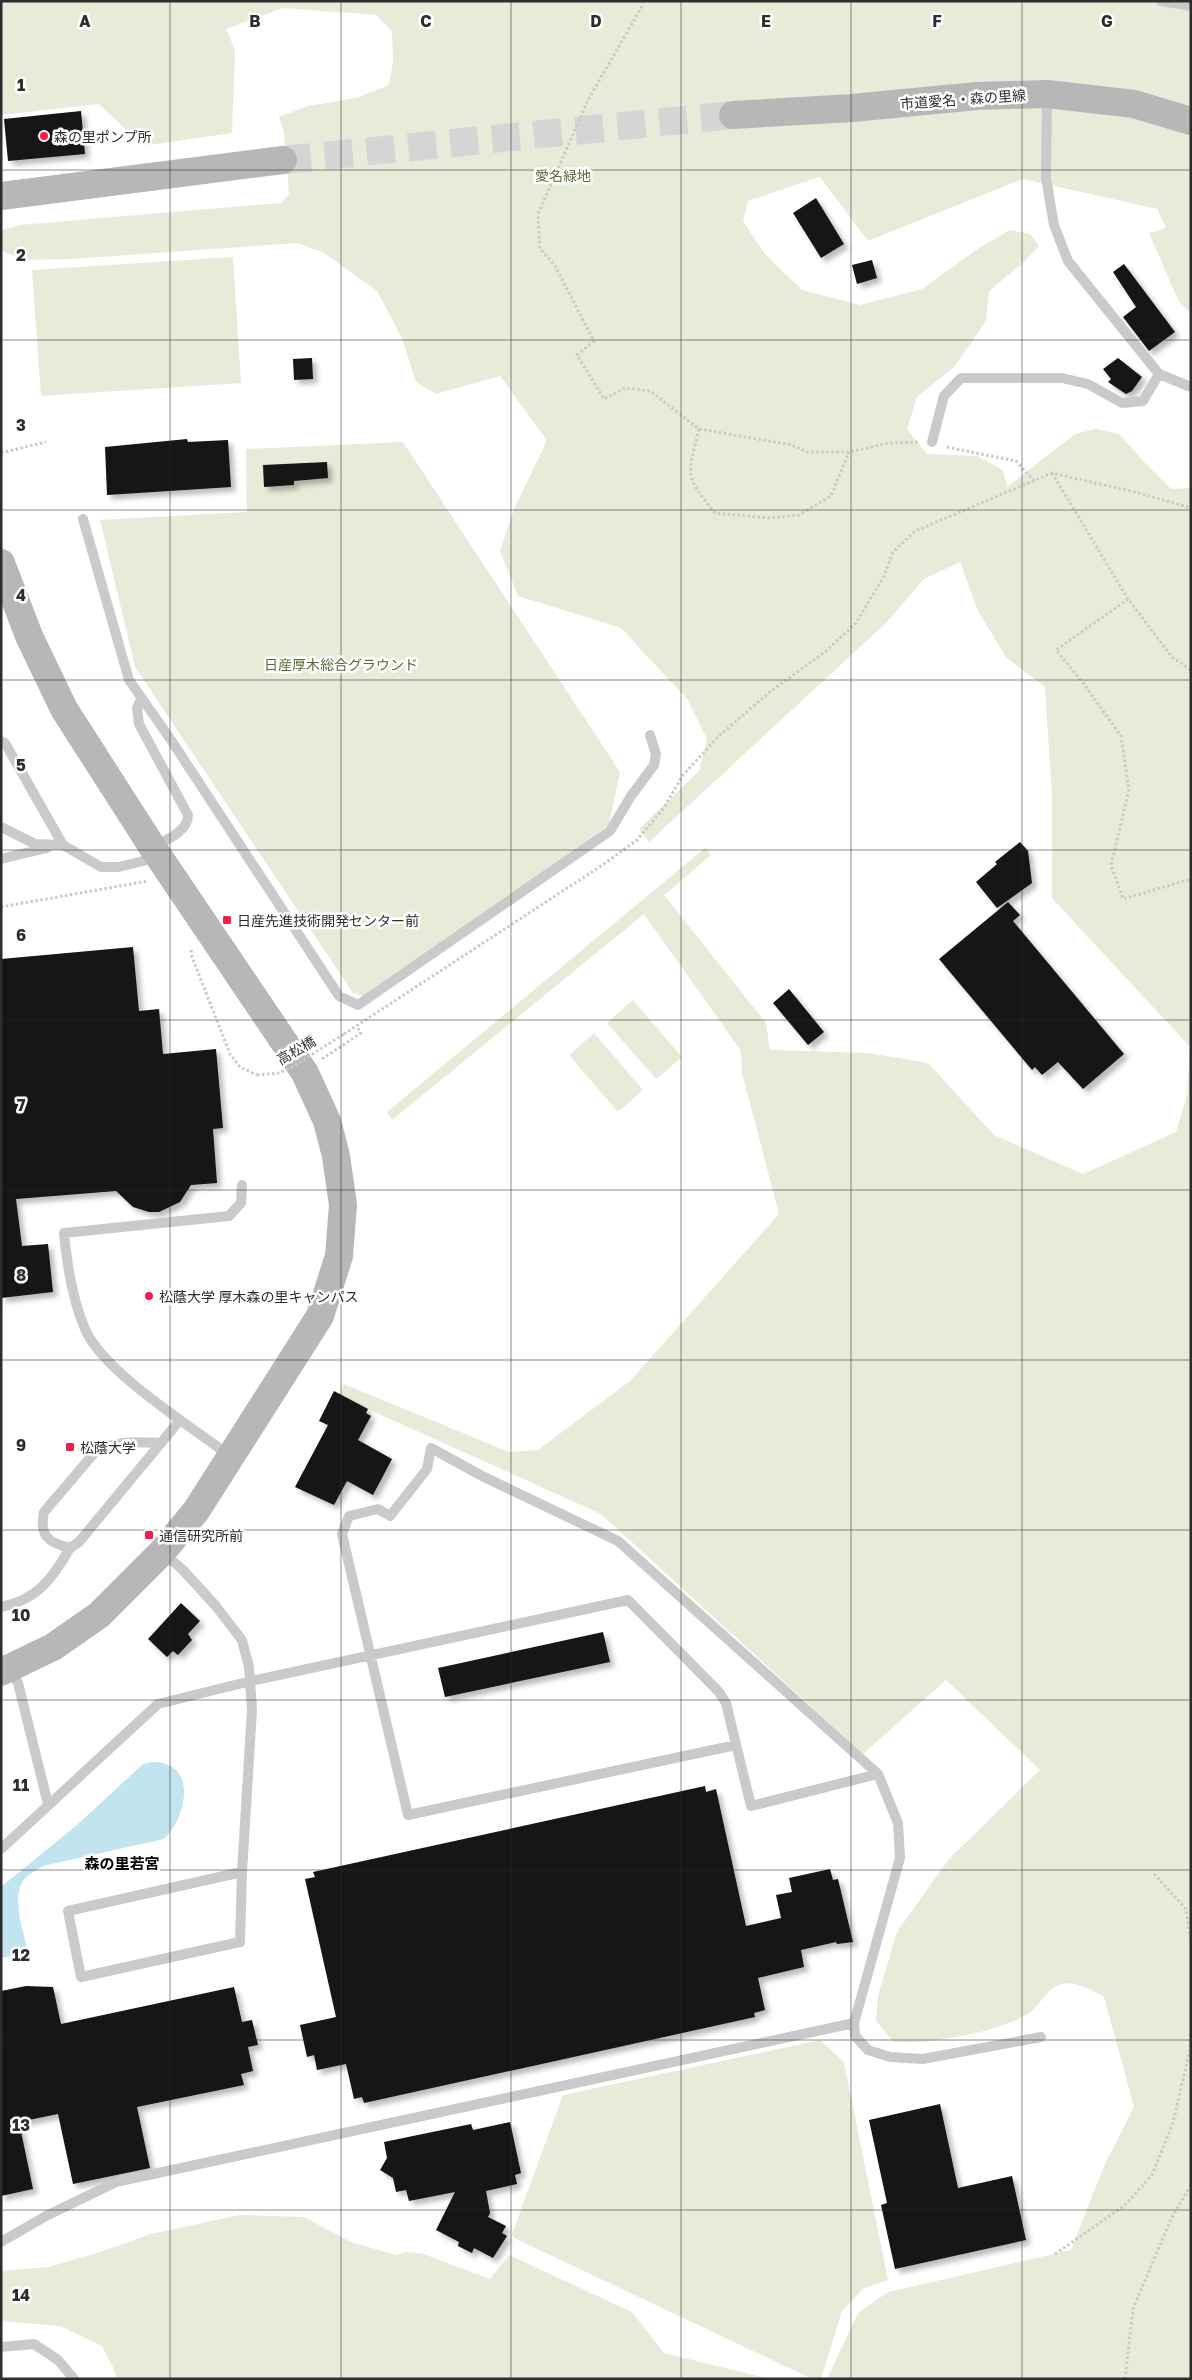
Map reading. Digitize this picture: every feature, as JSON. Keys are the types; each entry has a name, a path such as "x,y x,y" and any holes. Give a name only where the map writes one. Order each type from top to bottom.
{"street":[{"name":"市道愛名・森の里線","path":"733,115 852,108 977,96 1047,94 1134,104 1191,121"},
{"path":"1,196 284,160"},
{"path":"1,563 29,636 64,709 155,851 305,1073 327,1121 336,1156 342,1205 339,1256 320,1316 196,1511 162,1552 99,1615 52,1647 5,1671"}],"lane":[{"path":"1161,1 1191,6"},
{"path":"1047,94 1046,178 1054,225 1068,261 1159,374 1191,387"},
{"path":"932,442 944,396 961,378 1062,378 1088,384 1122,403 1143,401 1159,374"},
{"path":"83,519 129,680 171,740 340,996 358,1005 610,831 631,796 654,765 656,754 650,735"},
{"path":"1,827 36,844 63,845 101,867 119,867 143,861 183,828 188,821 188,815 140,724 137,708 141,699"},
{"path":"3,740 63,845"},
{"path":"1,859 63,845"},
{"path":"231,1457 180,1420 107,1361 85,1330 68,1271 64,1233 229,1216 241,1202 242,1184"},
{"path":"1,1607 29,1598 55,1574 70,1548 79,1542 180,1420"},
{"path":"70,1548 55,1544 45,1536 42,1523 44,1512 87,1459 107,1445 125,1442 160,1444"},
{"path":"736,1745 408,1814 342,1534 349,1516 378,1509 390,1516 427,1469 431,1448 482,1476 618,1541 878,1774 898,1823 900,1858 854,2023 855,2036 868,2050 890,2057 923,2059 1041,2037"},
{"path":"162,1552 189,1576 242,1640 251,1681 252,1710 242,1872 240,1942 81,1977 68,1911 242,1872"},
{"path":"1,1849 158,1704 251,1681 628,1600 720,1692 726,1703 751,1806 878,1774"},
{"path":"5,1671 18,1683 48,1804"},
{"path":"1,2242 46,2216 116,2182 854,2023"},
{"path":"1,2347 34,2344 58,2360 74,2379"}],"path":[{"path":"642,1 641,8 588,100 538,214 540,249 554,264 594,341 577,355 604,399 625,388 650,391 698,429 792,445 807,452 849,452 890,443 932,442 1016,462 1034,481"},
{"path":"698,429 689,473 695,488 715,513 769,518 799,515 831,496 849,452"},
{"path":"1,453 46,442"},
{"path":"1052,473 1128,599 1172,657 1191,670"},
{"path":"707,748 771,691 825,652 856,623 884,576 893,552 915,531 1052,473 1139,492 1191,508"},
{"path":"1128,599 1056,650 1083,683 1121,736 1129,790 1111,865 1124,899 1191,879"},
{"path":"1,907 151,881"},
{"name":"高松橋","path":"190,942 192,957 230,1054 240,1066 257,1075 279,1073 291,1068 344,1034"},
{"path":"317,1063 361,1033 357,1027"},
{"path":"1154,1874 1186,1909 1191,1942"},
{"path":"1055,2254 1124,2206 1152,2176 1173,2123 1189,2054 1191,2031"},
{"path":"1125,2379 1133,2309 1171,2219 1191,2185"}],"green space":[{"name":"愛名緑地","path":"1,1 1191,1 1191,314 1178,300 1149,233 1166,228 1157,209 1023,179 868,241 820,177 748,201 743,221 765,254 802,290 860,305 922,289 976,250 1010,230 1030,234 1039,246 1023,263 989,291 986,321 955,366 917,397 907,429 927,454 977,456 1003,470 1007,487 1075,434 1096,429 1119,434 1171,489 1191,488 1191,2379 827,2379 858,2313 888,2292 1071,2250 1104,2166 1134,2107 1104,1997 1075,1984 1063,1984 1053,1988 1034,2009 1013,2021 998,2027 962,2036 925,2041 894,2042 876,2021 878,1995 897,1932 949,1859 1040,1770 946,1680 863,1754 601,1514 339,1396 344,1384 509,1452 538,1450 630,1381 779,1214 742,1073 741,1051 644,914 392,1120 387,1112 705,848 711,855 664,895 766,1023 770,1050 868,1053 928,1063 994,1135 1083,1174 1176,1132 1187,1095 1190,1047 1052,898 1052,798 1045,687 1006,657 978,611 960,562 924,579 886,623 649,842 639,829 699,771 707,739 687,699 621,628 518,596 500,551 514,509 544,447 546,439 500,376 436,394 416,382 402,338 377,291 324,253 297,243 71,259 23,260 1,250 1,230 20,225 281,203 289,194 284,133 279,117 308,106 356,98 389,85 393,61 392,31 376,15 283,8 226,29 235,50 232,133 143,146 99,104 1,115"},
{"path":"233,257 241,383 41,396 32,270"},
{"name":"日産厚木総合グラウンド","path":"403,442 620,772 609,825 366,997 353,993 135,667 100,520 247,512 246,449"},
{"path":"633,1000 682,1057 656,1079 607,1023"},
{"path":"594,1033 643,1090 618,1112 569,1055"},
{"path":"820,2040 844,2062 888,2280 863,2289 842,2311 821,2379 812,2379 514,2238 512,2234 563,2095"},
{"path":"239,2215 304,2217 351,2242 396,2255 406,2252 421,2253 490,2279 509,2255 632,2312 664,2353 770,2379 116,2379 115,2371 102,2346 60,2326 1,2321 1,2271 49,2267 151,2234"}],"water":[{"path":"150,1762 165,1764 176,1770 182,1779 184,1791 183,1804 179,1817 172,1829 164,1839 43,1866 26,1877 21,1885 18,1904 28,1953 1,1958 1,1887 77,1825 142,1765"}],"building":[{"name":"森の里ポンプ所","path":"81,111 85,154 8,161 4,119"},
{"path":"816,198 844,244 821,258 793,213"},
{"path":"872,260 877,278 857,284 852,265"},
{"path":"1124,264 1175,332 1149,351 1123,317 1136,307 1113,272"},
{"path":"312,358 313,379 294,380 293,359"},
{"path":"1118,358 1142,377 1132,391 1126,394 1108,382 1111,379 1103,369"},
{"path":"187,439 188,442 228,440 231,487 107,495 105,447"},
{"path":"327,462 328,478 294,481 294,485 264,487 263,465"},
{"path":"1020,842 1028,851 1032,883 997,908 976,882 997,864 995,862"},
{"path":"1008,902 1020,915 1013,921 1124,1054 1083,1089 1058,1062 1042,1075 1035,1067 1032,1070 939,959"},
{"path":"133,947 139,1011 159,1009 163,1054 216,1049 223,1128 213,1129 217,1183 191,1185 180,1202 159,1212 149,1212 133,1207 116,1191 16,1199 22,1246 48,1244 53,1292 1,1298 1,959"},
{"path":"789,989 824,1032 808,1045 773,1003"},
{"path":"334,1391 368,1409 366,1413 371,1416 358,1440 392,1459 373,1495 347,1481 334,1505 295,1487 328,1425 319,1421"},
{"path":"181,1603 200,1621 188,1634 192,1640 178,1655 173,1651 167,1657 148,1639"},
{"path":"603,1632 610,1662 445,1697 438,1668"},
{"path":"705,1786 706,1792 716,1789 746,1926 781,1918 776,1895 792,1892 789,1878 830,1869 833,1880 838,1879 853,1942 837,1944 836,1942 801,1950 804,1967 758,1978 765,2010 754,2013 755,2017 364,2103 362,2097 354,2099 346,2064 317,2070 314,2055 307,2057 300,2025 336,2017 305,1879 315,1877 313,1872"},
{"path":"26,1986 53,1987 61,2024 234,1987 242,2022 252,2020 258,2045 248,2047 253,2071 241,2074 244,2085 137,2107 150,2168 73,2184 58,2114 19,2122 33,2189 1,2196 1,1991"},
{"path":"940,2104 958,2188 1012,2176 1026,2240 895,2269 881,2205 887,2203 869,2120"},
{"path":"510,2122 521,2173 515,2175 517,2184 486,2191 490,2213 488,2217 506,2226 502,2233 507,2236 493,2258 474,2248 472,2253 458,2246 459,2242 436,2230 455,2192 409,2201 406,2190 396,2192 393,2178 380,2170 387,2158 384,2142 471,2124 473,2130"}],"tunnel":[{"path":"283,160 733,115"}],"place":[{"name":"森の里ポンプ所","path":"44,136"},
{"name":"日産先進技術開発センター前","path":"227,920"},
{"name":"松蔭大学 厚木森の里キャンパス","path":"149,1296"},
{"name":"松蔭大学","path":"70,1447"},
{"name":"通信研究所前","path":"149,1535"}],"district":[{"name":"森の里若宮","path":"122,1863"}]}
